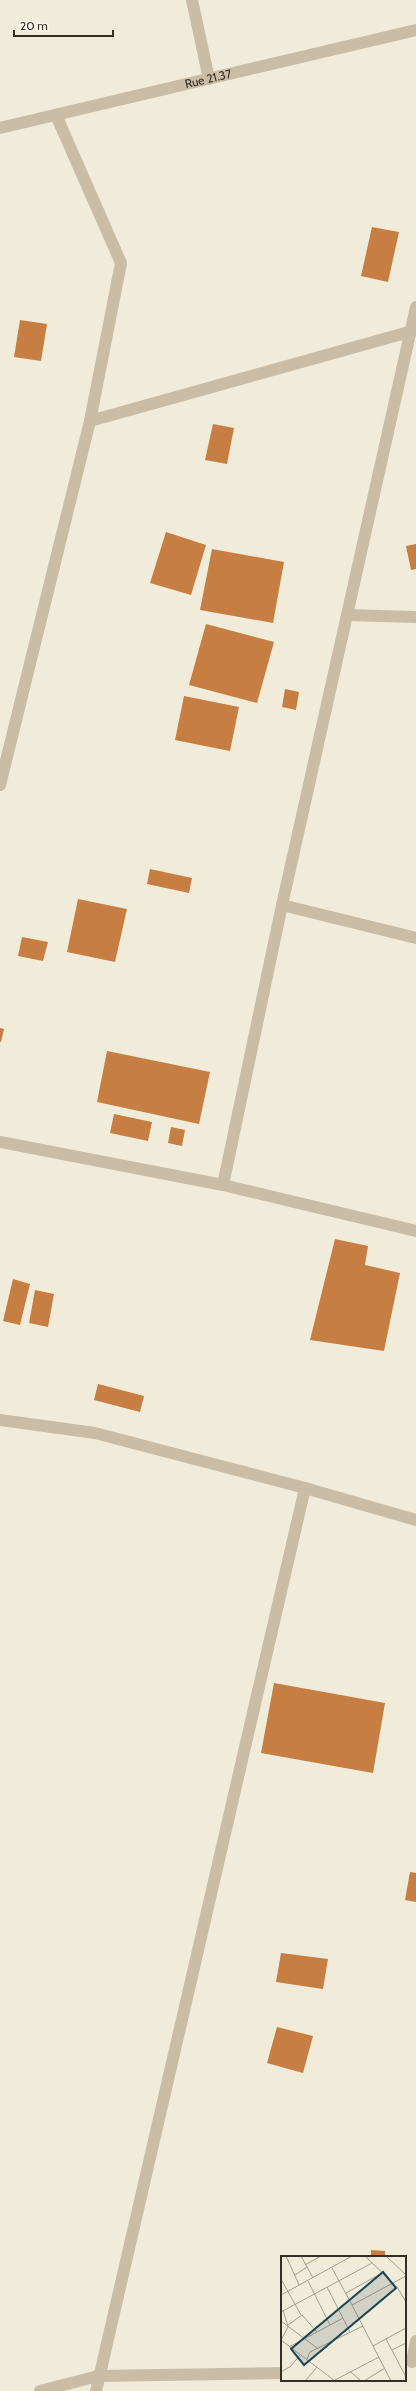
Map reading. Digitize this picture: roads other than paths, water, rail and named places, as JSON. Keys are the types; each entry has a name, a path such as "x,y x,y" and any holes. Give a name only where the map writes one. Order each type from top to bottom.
{"street":[{"path":"192,0 209,79"},
{"name":"Rue 21.37","path":"0,128 416,30"},
{"path":"0,785 90,421 122,263 56,115"},
{"path":"223,1185 282,904 347,615 414,331 416,307"},
{"path":"90,421 414,331"},
{"path":"347,615 416,617"},
{"path":"282,904 416,938"},
{"path":"0,1142 223,1185 416,1231"},
{"path":"0,1420 95,1433 305,1488 416,1520"},
{"path":"96,2391 98,2376 305,1488"},
{"path":"411,2362 416,2341"},
{"path":"40,2391 98,2376 281,2373"}]}
